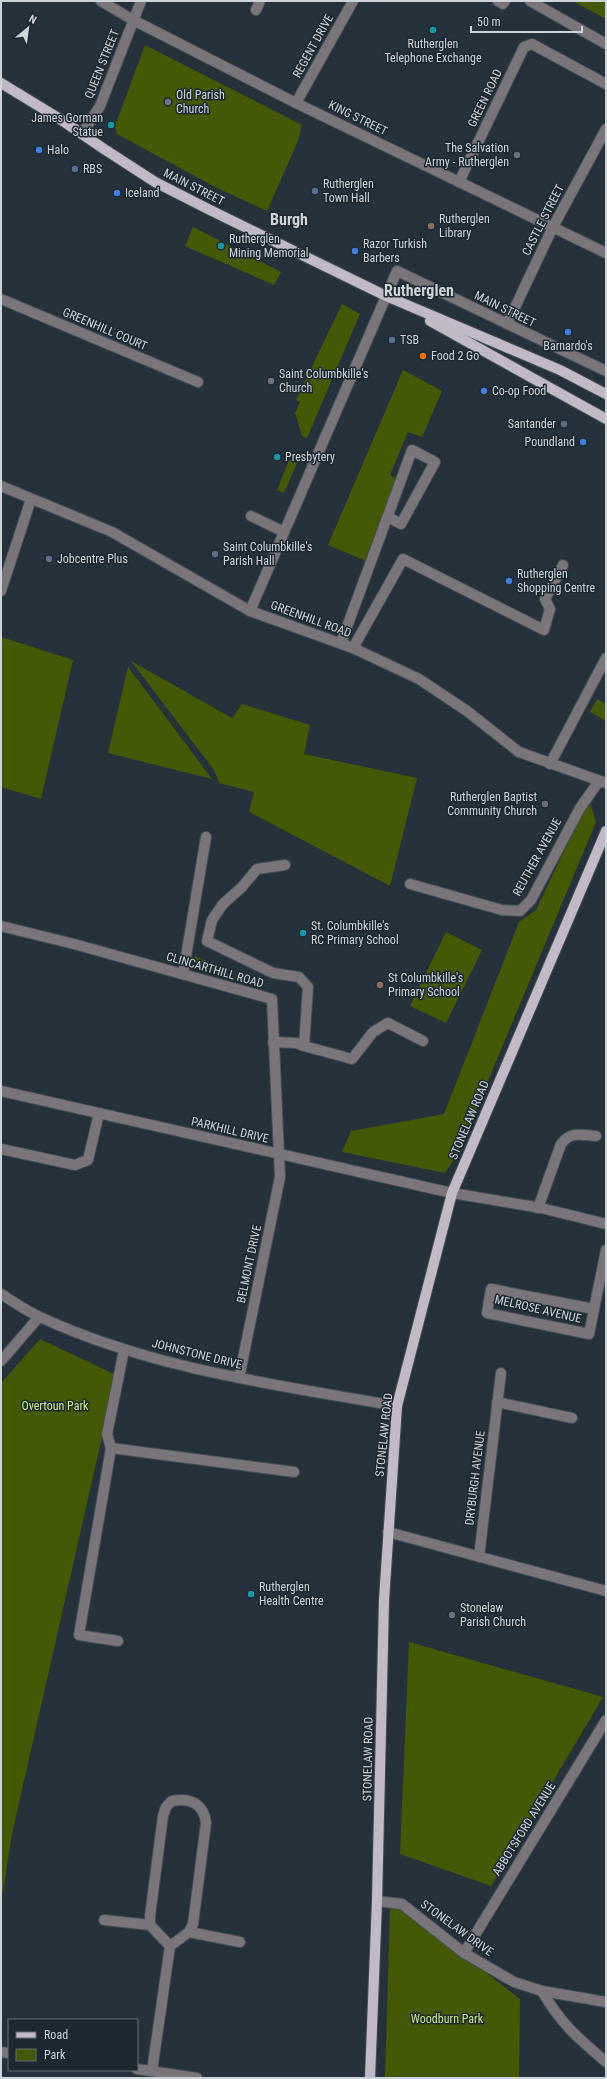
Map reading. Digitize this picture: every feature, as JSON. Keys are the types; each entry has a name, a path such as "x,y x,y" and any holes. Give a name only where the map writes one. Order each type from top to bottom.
{"main road":[{"name":"MAIN STREET","path":"1,83 60,118 155,182 292,252 386,296 560,370 606,394"},
{"name":"MAIN STREET","path":"386,296 606,419"},
{"name":"STONELAW ROAD","path":"370,2078 388,1532 397,1406 452,1193 606,831"}],"street":[{"name":"KING STREET","path":"101,1 133,20 296,103 606,253"},
{"name":"QUEEN STREET","path":"82,134 100,106 141,1"},
{"path":"256,10 260,1"},
{"name":"REGENT DRIVE","path":"296,103 353,1"},
{"path":"498,1 503,4 505,1"},
{"path":"530,1 606,44"},
{"name":"GREEN ROAD","path":"459,182 524,47 532,44 606,84"},
{"name":"CASTLE STREET","path":"507,324 553,227 606,129"},
{"name":"MAIN STREET","path":"386,296 398,270 606,371"},
{"path":"250,611 386,296"},
{"name":"GREENHILL COURT","path":"1,299 198,382"},
{"path":"341,643 412,450 435,462 401,524 388,517"},
{"name":"GREENHILL ROAD","path":"1,486 112,532 250,611 341,643 419,679 467,711 519,752 602,782"},
{"path":"1,591 31,499"},
{"path":"251,516 284,532"},
{"path":"353,648 403,559 544,630 550,609 545,599 563,565"},
{"path":"550,764 606,658"},
{"name":"REUTHER AVENUE","path":"410,884 502,910 520,911 531,900 580,808 602,782"},
{"path":"183,974 206,837"},
{"path":"285,865 257,869 242,887 223,904 212,920 207,941 273,973 299,977 308,987 304,1046"},
{"name":"CLINCARTHILL ROAD","path":"1,926 272,999 273,1042 280,1155"},
{"path":"273,1042 296,1043 352,1059 373,1032 388,1024 422,1041"},
{"name":"PARKHILL DRIVE","path":"1,1091 452,1193"},
{"path":"1,1149 75,1165 81,1164 88,1160 99,1113"},
{"path":"538,1208 561,1144 566,1138 574,1134 596,1136"},
{"name":"BELMONT DRIVE","path":"239,1378 280,1177 280,1155"},
{"path":"452,1193 538,1208 606,1224"},
{"name":"MELROSE AVENUE","path":"594,1309 491,1289 487,1313 589,1334 606,1250"},
{"name":"JOHNSTONE DRIVE","path":"1,1294 39,1317 124,1350 239,1378 397,1406"},
{"path":"1,1361 39,1317"},
{"path":"118,1641 79,1635 111,1448 107,1434 124,1350"},
{"name":"DRYBURGH AVENUE","path":"479,1557 501,1373"},
{"path":"497,1402 572,1418"},
{"path":"111,1448 294,1472"},
{"path":"388,1532 606,1591"},
{"name":"ABBOTSFORD AVENUE","path":"464,1952 606,1720"},
{"path":"150,1926 163,1816 166,1807 172,1801 188,1799 196,1803 205,1815 206,1823 193,1924 189,1932 170,1946 152,2071"},
{"name":"STONELAW DRIVE","path":"377,1901 402,1904 464,1952 514,1982 542,1991 606,2002"},
{"path":"104,1920 150,1926 170,1946"},
{"path":"189,1932 240,1942"},
{"path":"542,1991 556,2015 570,2031 606,2062"},
{"path":"138,2069 197,2078"}],"green space":[{"path":"573,1 606,1 606,19"},
{"path":"145,45 302,125 298,141 267,211 217,188 117,134 115,126"},
{"path":"193,227 281,272 274,285 185,246"},
{"path":"342,304 360,314 307,438 302,436 295,413 300,402 296,400"},
{"path":"403,370 442,391 422,437 408,432 390,475 397,479 366,561 328,545"},
{"path":"289,460 297,463 284,493 277,490"},
{"path":"1,637 73,660 41,799 1,787"},
{"path":"131,661 232,718 242,704 310,725 304,754 417,778 390,886 249,812 254,792 219,783 214,770"},
{"path":"128,667 212,779 108,753"},
{"path":"597,699 606,704 606,721 590,712"},
{"path":"591,805 596,822 457,1155 445,1173 342,1152 351,1131 444,1114 519,922 536,910 584,809"},
{"path":"446,932 482,950 446,1023 410,1006"},
{"path":"195,956 238,979 193,967"},
{"name":"Overtoun Park","path":"40,1339 116,1375 12,1834 1,1904 1,1383"},
{"path":"409,1642 603,1697 491,1886 400,1854"},
{"name":"Woodburn Park","path":"402,1907 520,1999 519,2078 385,2078 390,1908"}],"place":[{"name":"Rutherglen Telephone Exchange","path":"433,30"},
{"name":"Old Parish Church","path":"168,102"},
{"name":"James Gorman Statue","path":"111,125"},
{"name":"Halo","path":"39,150"},
{"name":"The Salvation Army - Rutherglen","path":"517,155"},
{"name":"RBS","path":"75,169"},
{"name":"Rutherglen Town Hall","path":"315,191"},
{"name":"Iceland","path":"117,193"},
{"name":"Rutherglen Library","path":"431,226"},
{"name":"Rutherglen Mining Memorial","path":"221,246"},
{"name":"Razor Turkish Barbers","path":"355,251"},
{"name":"Barnardo's","path":"568,332"},
{"name":"TSB","path":"392,340"},
{"name":"Food 2 Go","path":"423,356"},
{"name":"Saint Columbkille's Church","path":"271,381"},
{"name":"Co-op Food","path":"484,391"},
{"name":"Santander","path":"564,424"},
{"name":"Poundland","path":"583,442"},
{"name":"Presbytery","path":"277,457"},
{"name":"Saint Columbkille's Parish Hall","path":"215,554"},
{"name":"Jobcentre Plus","path":"49,559"},
{"name":"Rutherglen Shopping Centre","path":"509,581"},
{"name":"Rutherglen Baptist Community Church","path":"545,804"},
{"name":"St. Columbkille's RC Primary School","path":"303,933"},
{"name":"St Columbkille's Primary School","path":"380,985"},
{"name":"Rutherglen Health Centre","path":"251,1594"},
{"name":"Stonelaw Parish Church","path":"452,1615"}],"district":[{"name":"Burgh","path":"289,219"},
{"name":"Rutherglen","path":"419,290"}]}
